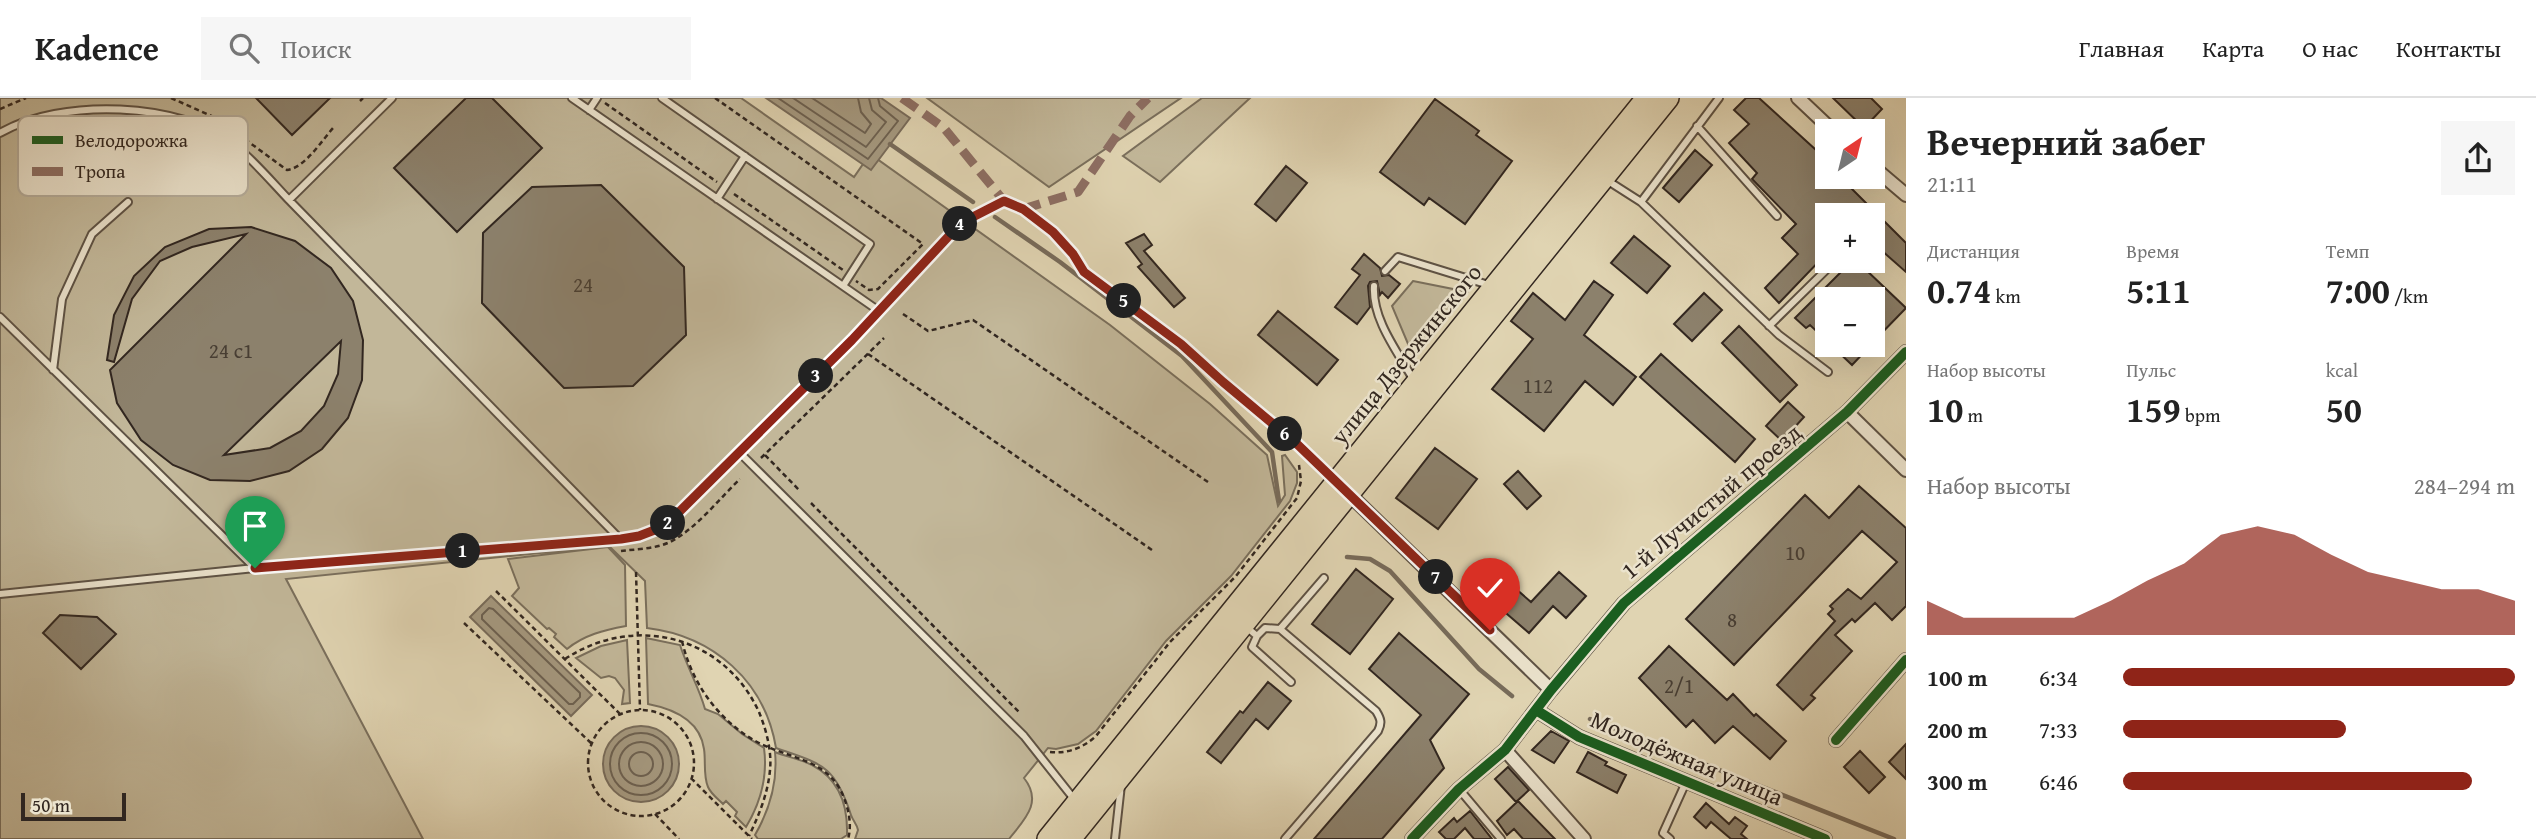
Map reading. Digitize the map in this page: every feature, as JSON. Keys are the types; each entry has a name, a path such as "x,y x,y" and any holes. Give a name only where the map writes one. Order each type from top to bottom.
{"main road":[{"name":"улица Дзержинского","path":"1048,839 1121,776 1250,630 1416,384 1647,98"},
{"name":"улица Дзержинского","path":"1070,839 1082,810 1343,489 1668,98"}],"street":[{"path":"1798,98 1820,119"},
{"path":"1885,177 1906,195"},
{"name":"1-й Лучистый проезд","path":"1412,839 1459,789 1505,750 1624,603 1847,412 1906,352"},
{"path":"1847,412 1906,470"},
{"path":"1343,489 1551,690"},
{"path":"1836,740 1906,660"},
{"name":"Молодёжная улица","path":"1536,710 1579,737 1825,839"},
{"path":"1505,750 1584,839"}],"lane":[{"path":"289,200 392,98"},
{"path":"572,98 879,311"},
{"path":"589,110 597,98"},
{"path":"662,98 870,244 843,286"},
{"path":"1640,202 1718,98"},
{"path":"43,116 69,109 121,109 163,116"},
{"path":"0,133 18,123"},
{"path":"1697,126 1777,216"},
{"path":"717,199 745,156"},
{"path":"248,158 621,539"},
{"path":"1604,178 1640,202 1769,326 1828,372"},
{"path":"53,370 62,299 92,234 128,202"},
{"path":"0,594 255,568 621,539 639,536 665,526 879,311 961,223"},
{"path":"1385,271 1398,257 1494,286"},
{"path":"1769,326 1823,273"},
{"path":"1374,286 1373,297 1379,318 1416,384"},
{"path":"0,317 255,568"},
{"path":"1223,382 1297,444 1343,489"},
{"path":"740,453 1024,736 1082,810"},
{"path":"1280,629 1324,578"},
{"path":"1285,839 1381,725 1381,718 1376,711 1280,629 1250,630 1252,647 1291,682"},
{"path":"1115,839 1121,776"},
{"path":"1654,839 1663,833 1687,780"},
{"path":"1459,789 1501,839"},
{"path":"1663,833 1670,839"}],"path":[{"path":"0,109 26,98"},
{"path":"171,98 212,116"},
{"path":"715,98 923,244 878,289 869,290 850,275"},
{"path":"248,141 287,170 291,170 334,127"},
{"path":"961,223 1004,201 1023,209 1053,232 1073,254 1084,272 1181,344 1223,382"},
{"path":"903,314 928,331 973,320 1208,482"},
{"path":"800,491 763,456 884,338"},
{"path":"867,354 1152,550"},
{"path":"1043,749 1055,752 1072,750 1082,747 1096,736 1170,642 1236,576 1297,498 1302,474 1299,466"},
{"path":"621,551 655,547 669,542 695,523 740,479"},
{"path":"811,503 1020,713"},
{"path":"636,572 640,710"},
{"path":"496,591 621,715"},
{"path":"464,623 592,744"},
{"path":"565,659 578,650 607,639 647,634 682,641 722,662 749,692 766,729 770,769 762,808 750,837 691,778"},
{"path":"682,641 697,683 712,704 746,735 768,747 804,759 820,767 834,779 844,796 849,815 848,839"},
{"path":"640,710 657,713 673,721 685,734 692,750 694,768 680,800 655,814 632,816 616,810 602,800 592,785 588,768 592,744 607,722 621,715 640,710"},
{"path":"655,814 679,839"}],"shaded area":[{"path":"0,98 741,98 854,177 870,154 1110,325 1210,404 1267,455 1278,506 1285,495 1282,456 1285,455 1297,472 1297,483 1290,501 1231,576 1166,641 1096,731 1078,744 1048,748 1024,778 1032,795 1032,803 1026,817 1009,839 855,839 858,830 845,798 832,776 816,763 776,748 770,724 760,702 748,683 732,666 693,641 647,628 645,581 609,546 286,579 423,839 0,839"},
{"path":"927,98 1181,98 1049,187"},
{"path":"1202,98 1250,98 1160,182 1123,156"},
{"path":"1413,281 1468,292 1414,358 1392,306"},
{"path":"608,547 625,565 626,626 595,634 567,649 554,637 556,634 512,596 519,588 508,559"},
{"path":"646,638 680,645 705,709 718,714 764,748 762,789 746,827 735,816 737,812 726,801 723,804 708,787 704,749 697,730 676,713 648,704"},
{"path":"627,640 630,703 622,704 624,690 615,678 601,678 576,658 601,646"},
{"path":"775,752 812,765 829,778 840,794 846,814 847,835 841,839 758,839 755,835 769,805 774,785"}],"water":[{"path":"766,98 881,98 910,118 871,170"},
{"path":"491,596 592,695 571,716 470,617"},
{"path":"641,726 656,729 668,737 676,749 679,764 676,779 668,791 656,799 641,802 626,799 614,791 606,779 603,764 606,749 614,737 626,729"}],"building":[{"path":"256,98 330,98 292,135"},
{"path":"466,98 492,98 542,148 457,232 394,168"},
{"path":"1746,98 1759,98 1815,149 1815,189 1852,189 1866,203 1815,203 1815,266 1779,303 1765,288 1798,254 1782,238 1796,224 1752,179 1757,173 1729,143 1749,124 1734,110"},
{"path":"1833,98 1871,98 1882,109 1873,119 1855,119"},
{"path":"1435,99 1479,131 1476,135 1512,161 1465,224 1429,198 1424,205 1380,172"},
{"path":"1695,150 1712,165 1679,202 1663,188"},
{"path":"1286,166 1307,183 1276,221 1255,204"},
{"path":"601,185 684,267 686,335 633,386 564,388 482,303 483,233 532,187"},
{"path":"1885,222 1906,243 1906,272 1885,253"},
{"path":"251,227 295,241 331,268 353,301 363,340 362,380 348,418 322,449 289,471 250,481 210,480 173,465 141,440 117,403 110,370 246,234 192,247 160,261 132,299 114,362 107,360 114,315 134,276 165,247 209,229","holes":["341,341 338,374 324,406 301,431 270,448 224,455"]},
{"path":"1144,234 1152,245 1144,251 1185,298 1174,307 1138,267 1142,264 1126,243"},
{"path":"1634,236 1670,266 1647,293 1611,263"},
{"path":"1364,254 1380,268 1382,276 1389,275 1400,284 1388,298 1382,292 1380,295 1377,281 1370,282 1370,307 1357,324 1335,307 1360,275 1352,269"},
{"path":"1840,273 1869,273 1884,287 1826,287"},
{"path":"1594,281 1613,295 1584,335 1636,377 1613,405 1585,381 1544,431 1492,389 1533,339 1511,321 1533,293 1565,320"},
{"path":"1885,288 1906,308 1885,330"},
{"path":"1704,293 1722,310 1692,341 1674,324"},
{"path":"1815,298 1815,330 1810,325 1806,328 1795,318"},
{"path":"1278,311 1338,360 1317,385 1258,335"},
{"path":"1739,326 1797,385 1780,402 1722,343"},
{"path":"1661,354 1755,439 1735,462 1640,377"},
{"path":"1844,357 1860,357 1852,365"},
{"path":"1788,402 1804,417 1782,441 1766,426"},
{"path":"1435,448 1477,479 1438,529 1396,498"},
{"path":"1518,471 1541,496 1527,509 1504,484"},
{"path":"1859,486 1906,528 1906,606 1892,620 1875,603 1855,622 1852,619 1835,635 1852,651 1811,695 1815,698 1803,710 1777,685 1835,621 1828,614 1833,609 1830,606 1848,589 1861,599 1897,562 1862,531 1734,665 1686,619 1805,495 1829,518"},
{"path":"1356,569 1393,599 1350,654 1312,624"},
{"path":"1559,572 1586,596 1566,618 1553,606 1529,633 1493,602 1509,583 1531,602"},
{"path":"60,615 97,617 116,634 81,669 43,633"},
{"path":"1399,633 1469,694 1430,740 1444,768 1382,839 1314,839 1421,715 1369,669"},
{"path":"1669,646 1727,700 1733,694 1754,716 1756,714 1786,741 1770,759 1733,726 1715,743 1693,720 1686,727 1639,678"},
{"path":"1268,682 1291,701 1268,729 1256,719 1221,763 1207,752"},
{"path":"1551,731 1569,741 1554,763 1532,750"},
{"path":"1906,744 1906,779 1889,762"},
{"path":"1860,751 1885,777 1869,793 1844,767"},
{"path":"1588,752 1607,762 1605,765 1626,775 1617,793 1577,772"},
{"path":"1508,767 1529,790 1516,802 1495,779"},
{"path":"1518,801 1555,839 1523,839 1514,829 1507,835 1497,821"},
{"path":"1706,803 1729,824 1735,817 1747,826 1741,834 1747,839 1731,839 1711,822 1706,828 1694,817"},
{"path":"1470,811 1492,839 1474,839 1465,828 1454,839 1446,839 1439,832 1454,818 1457,822"}],"waterway":[{"path":"890,144 973,202"},
{"path":"995,217 1060,262 1182,356 1272,452 1279,501"},
{"path":"1347,557 1370,559 1390,571 1479,669 1512,696"},
{"path":"1590,719 1894,839"}],"marked path":[{"path":"902,98 944,128 1004,201"},
{"path":"1023,209 1078,192 1130,116 1148,98"}],"cycle path":[{"path":"1412,839 1459,789 1505,750 1624,603 1847,412 1906,352"},
{"path":"1836,740 1906,660"},
{"path":"1536,710 1579,737 1825,839"}],"route":[{"path":"255,568 621,539 639,536 665,526 852,340 961,223 1004,201 1023,209 1053,232 1073,254 1084,272 1181,344 1297,444 1490,630"}]}
